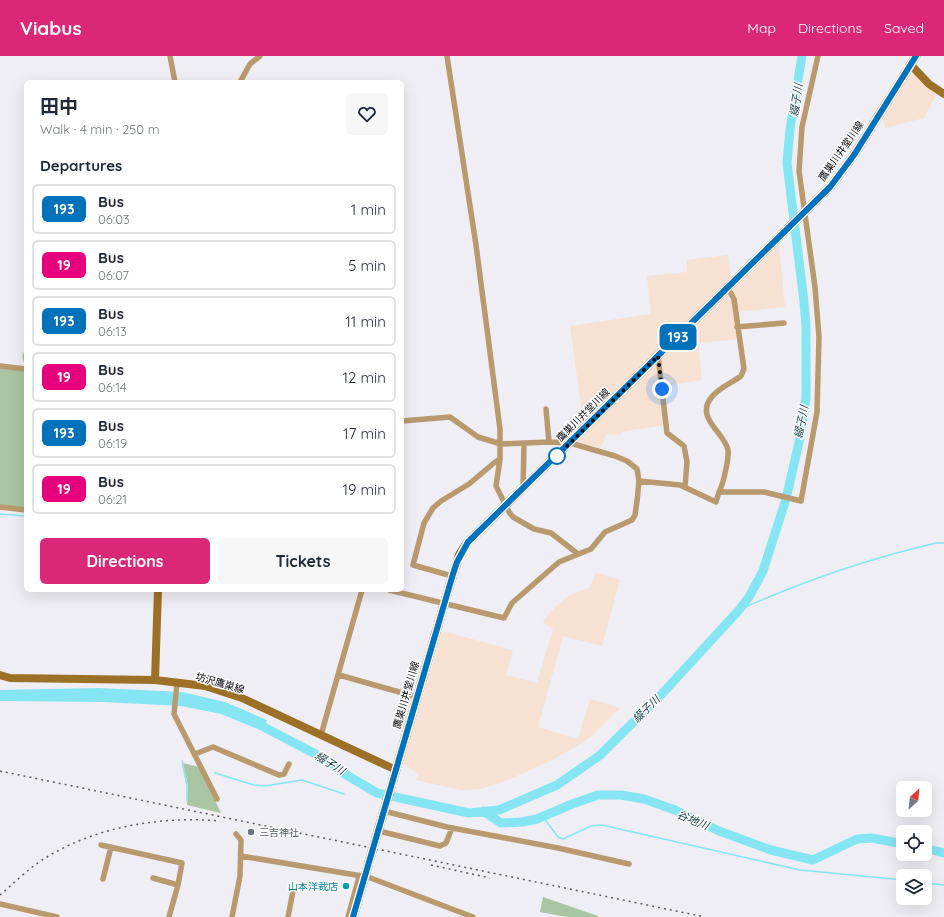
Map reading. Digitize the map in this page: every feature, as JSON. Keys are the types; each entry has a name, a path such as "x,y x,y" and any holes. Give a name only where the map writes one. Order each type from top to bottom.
{"main road":[{"name":"鷹巣川井堂川線","path":"353,917 380,832 385,809 452,576 457,562 468,542 784,234 830,187 841,174 916,56"},
{"path":"910,64 929,84 944,94"},
{"path":"155,680 158,592"},
{"name":"坊沢鷹巣線","path":"0,675 10,678 155,680 177,685 205,686 228,694 396,770"}],"street":[{"path":"170,56 176,80"},
{"path":"241,80 250,64 260,56"},
{"path":"447,56 481,276 501,444 496,486 505,506 513,517 534,529 550,533 578,554"},
{"path":"719,492 764,492 801,501 805,484 815,426 818,383 818,318 799,171 802,127 818,56"},
{"path":"639,480 680,485 716,502 723,482 728,452 725,444 710,422 707,410 708,403 714,394 733,383 743,374 734,299 728,288"},
{"path":"737,328 784,323"},
{"path":"658,356 667,433 684,446 687,462 685,487"},
{"path":"0,366 24,369"},
{"path":"546,410 549,442"},
{"path":"397,592 504,618 512,603 546,572 564,559 591,549 605,532 632,520 635,515 639,480 637,469 627,461 570,443 549,442 501,444 478,437 450,417 404,421"},
{"path":"523,489 524,444"},
{"path":"452,576 413,565 424,522 441,500 469,484 494,463 500,460"},
{"path":"0,507 24,510"},
{"path":"321,735 361,592"},
{"path":"339,675 417,697"},
{"path":"177,685 174,712 217,799"},
{"path":"195,754 213,747 279,775 284,774 289,764"},
{"path":"385,809 452,828 558,848 629,864"},
{"path":"380,832 440,846 446,843 452,828"},
{"path":"233,917 240,876 242,840 236,834"},
{"path":"101,845 182,863 169,917"},
{"path":"103,879 111,847"},
{"path":"241,856 359,877 368,877 473,917"},
{"path":"348,917 359,877"},
{"path":"358,917 368,877"},
{"path":"153,878 178,884"},
{"path":"288,917 293,891"},
{"path":"0,904 54,917"}],"shaded area":[{"path":"908,75 916,75 936,95 924,118 885,128 882,115"},
{"path":"778,236 785,307 736,312 739,339 698,343 702,380 662,386 667,425 625,431 619,435 607,434 600,448 577,442 577,438 584,427 570,326 651,314 647,276 687,272 687,260 728,255 731,279"},
{"path":"596,573 620,580 602,646 563,636 538,727 578,739 590,699 620,708 590,738 554,759 508,780 481,789 461,790 416,780 418,774 403,763 442,631 513,650 506,675 537,683 553,629 543,621 552,610 568,596 590,587"}],"green space":[{"path":"0,367 24,369 24,510 0,508"},
{"path":"183,763 199,767 221,813 187,805 188,786"},
{"path":"543,897 598,917 567,917 540,912"}],"water":[{"path":"99,688 182,692 225,702 267,720 263,731 221,714 181,706 104,702 0,701 0,690"}],"waterway":[{"name":"綴子川","path":"254,722 329,761 343,773 377,793 469,813 499,810 557,785 599,756 660,696 739,610 749,597 763,571 786,499 800,438 806,398 806,326 787,163 790,129 802,56"},
{"path":"0,514 24,516"},
{"path":"739,610 763,599 836,572 911,549 936,543 944,543"},
{"path":"182,761 187,786 187,801"},
{"path":"215,773 254,785 265,786 302,780 344,794"},
{"name":"谷地川","path":"483,811 501,823 522,822 537,819 598,795 621,795 644,799 675,810 719,831 771,850 813,860 857,839 872,838 896,843"},
{"path":"543,817 558,837 563,839 591,826 602,825 800,870 896,879"},
{"name":"谷地川","path":"932,850 944,853"},
{"path":"932,884 944,885"}],"railway":[{"path":"0,771 705,917"},
{"path":"0,895 35,865 47,857 67,846 87,838 109,831 153,822 176,820 220,821"},
{"path":"431,865 490,878"}],"bus line":[{"name":"193","path":"353,917 370,854 378,832 460,554 479,530 782,236 830,187 854,155 916,56"}],"place":[{"name":"三吉神社","path":"251,832"},
{"name":"山本洋裁店","path":"346,886"}],"route":[{"path":"557,456 658,356 662,389"}]}
